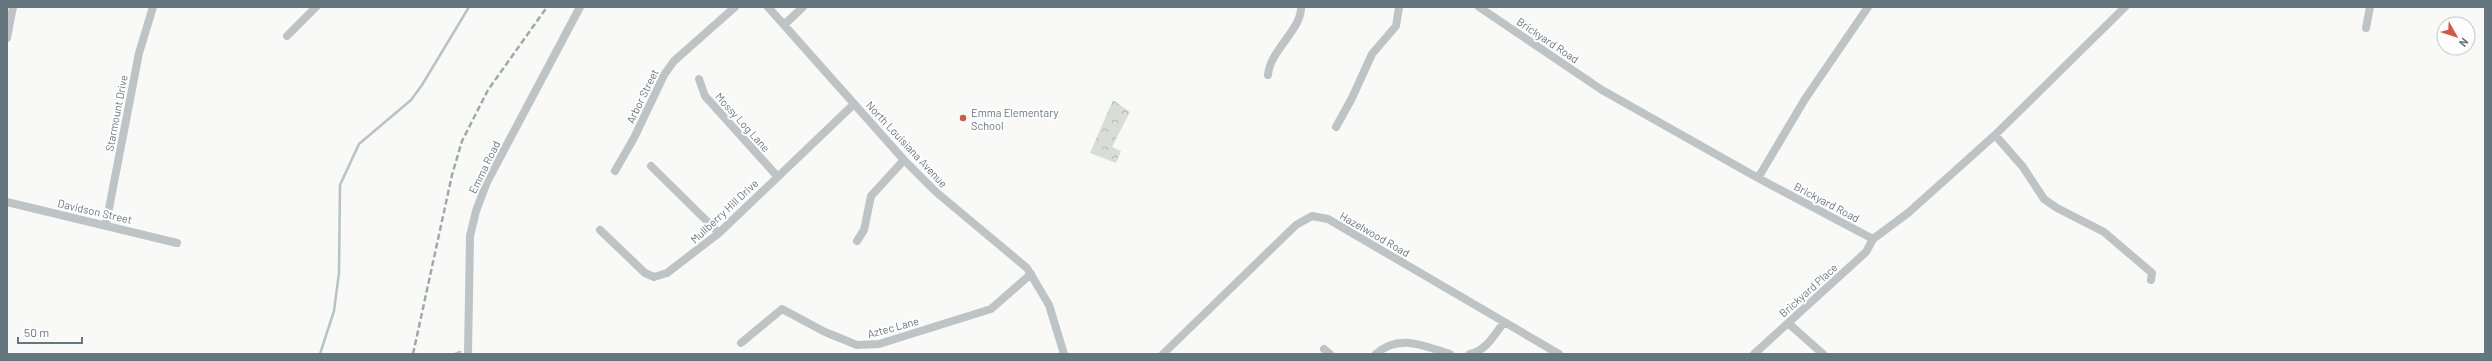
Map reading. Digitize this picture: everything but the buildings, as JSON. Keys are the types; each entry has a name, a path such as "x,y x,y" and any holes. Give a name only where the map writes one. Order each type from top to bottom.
{"street":[{"path":"7,38 13,7"},
{"name":"Starmount Drive","path":"106,224 139,53 153,7"},
{"path":"286,36 316,7"},
{"name":"Emma Road","path":"468,354 470,236 476,211 487,182 580,7"},
{"name":"Arbor Street","path":"615,171 634,138 664,75 674,61 735,7"},
{"name":"North Louisiana Avenue","path":"768,7 904,160 936,192 1010,252 1031,274 1049,305 1064,354"},
{"path":"784,25 804,7"},
{"path":"1268,75 1273,58 1300,16 1302,7"},
{"path":"1336,127 1372,54 1396,26 1399,7"},
{"name":"Brickyard Road","path":"1479,7 1602,90 1758,178 1873,239"},
{"path":"1758,178 1805,99 1868,7"},
{"path":"1873,239 1908,213 1995,135 2125,7"},
{"path":"2366,28 2370,7"},
{"name":"Mossy Log Lane","path":"699,79 704,96 777,176"},
{"name":"Mullberry Hill Drive","path":"600,230 645,273 654,277 667,273 719,234 777,176 854,104"},
{"path":"1995,135 2023,167 2044,198 2057,208 2109,235 2152,273 2151,280"},
{"path":"857,241 864,230 871,196 904,160"},
{"path":"651,166 719,234"},
{"name":"Davidson Street","path":"7,202 106,224 177,243"},
{"name":"Hazelwood Road","path":"1163,354 1296,225 1312,216 1328,219 1559,354"},
{"name":"Brickyard Place","path":"1754,354 1866,252 1873,239"},
{"name":"Aztec Lane","path":"741,343 782,309 820,330 857,345 879,344 991,309 1031,274"},
{"path":"1470,354 1476,353 1488,344 1504,322"},
{"path":"1788,323 1823,354"},
{"path":"1376,354 1383,347 1406,341 1450,354"}],"green space":[{"path":"1113,100 1130,112 1112,147 1121,151 1116,163 1090,153"}],"waterway":[{"path":"320,354 334,311 339,273 340,185 359,144 411,100 422,85 469,7"},
{"path":"455,354 460,352"}],"railway":[{"path":"413,354 452,175 462,141 488,90 547,7"}],"place":[{"name":"Emma Elementary School","path":"963,118"}]}
